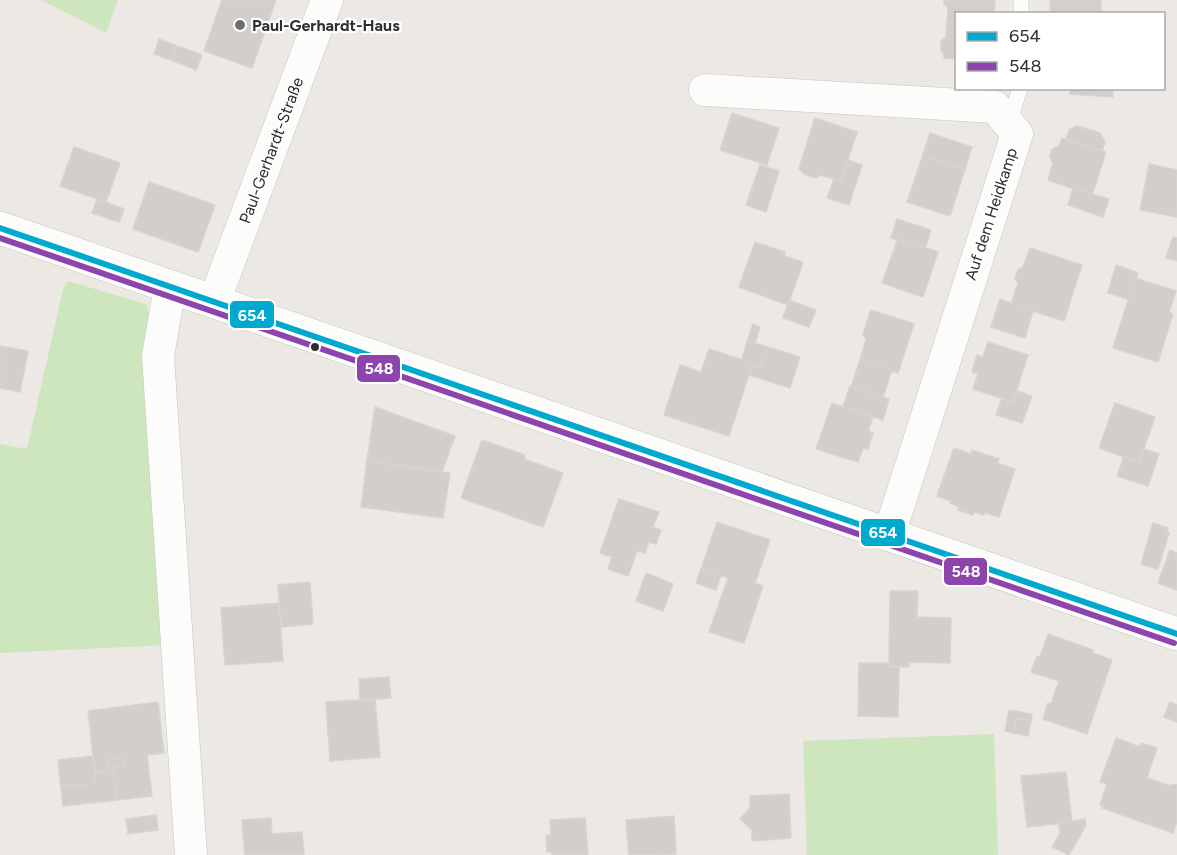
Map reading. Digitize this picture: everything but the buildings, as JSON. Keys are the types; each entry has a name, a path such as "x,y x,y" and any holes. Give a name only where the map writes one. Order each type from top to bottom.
{"main road":[{"path":"0,228 1177,634"}],"street":[{"name":"Paul-Gerhardt-Straße","path":"214,302 327,0"},
{"name":"Auf dem Heidkamp","path":"705,90 995,107 1017,134 889,535"},
{"path":"170,287 158,356 191,855"}],"lane":[{"path":"1009,124 1019,90"}],"green space":[{"path":"41,0 118,0 106,33"},
{"path":"68,281 146,304 151,320 169,645 0,653 0,444 27,449 63,289"},
{"path":"994,734 998,855 807,855 803,741"}],"transit line":[{"name":"654","path":"0,228 1177,634"},
{"name":"548","path":"0,238 1174,643"}],"place":[{"name":"Paul-Gerhardt-Haus","path":"240,25"}]}
